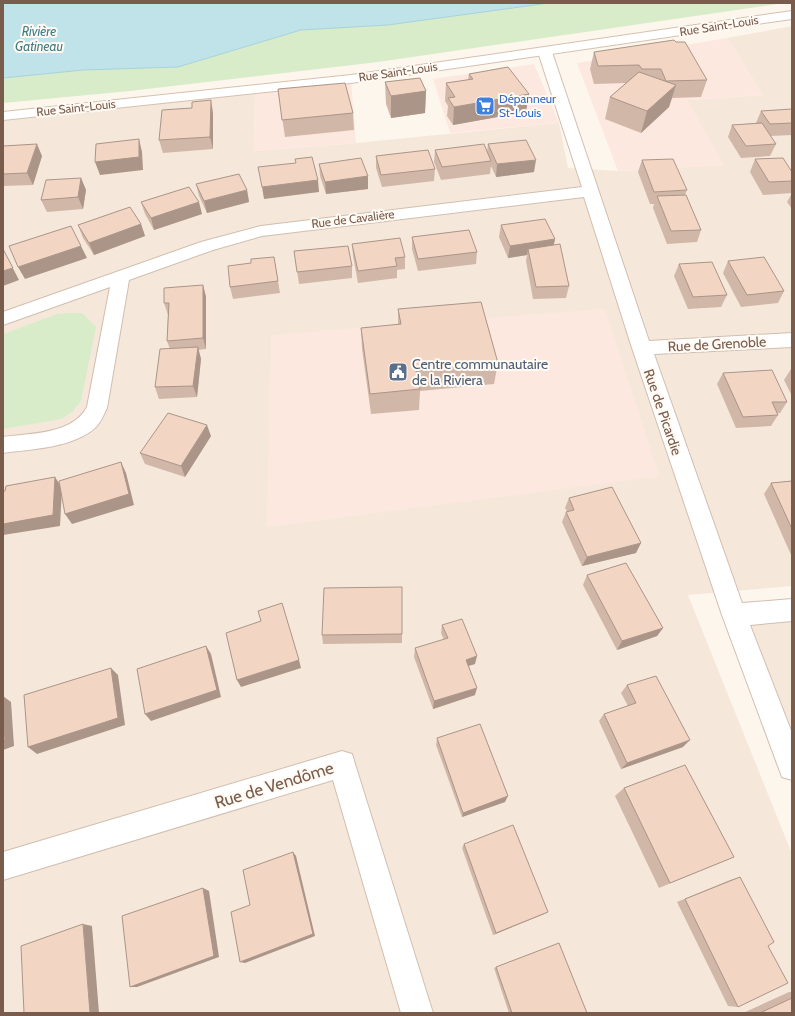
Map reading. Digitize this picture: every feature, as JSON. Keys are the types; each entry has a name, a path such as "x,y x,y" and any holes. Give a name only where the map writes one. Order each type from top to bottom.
{"street":[{"name":"Rue Saint-Louis","path":"3,116 292,86 545,52 792,15"},
{"name":"Rue de Picardie","path":"545,52 641,348 734,615 792,767"},
{"name":"Rue de Cavalière","path":"3,319 207,246 261,232 591,191"},
{"path":"3,445 61,436 77,430 90,420 97,408 121,277"},
{"name":"Rue de Grenoble","path":"641,348 792,340"},
{"path":"734,615 792,610"},
{"name":"Rue de Vendôme","path":"3,866 342,764 417,1013"}],"shaded area":[{"path":"792,26 792,586 688,595 792,854 792,1013 3,1013 3,119 255,90 254,151 356,143 559,123 568,168 618,171 723,165 687,100 763,95 727,38"},
{"path":"727,38 763,95 687,100 724,165 618,171 577,63"},
{"path":"534,64 559,123 450,133 433,79"},
{"path":"351,79 356,143 254,151 255,90"},
{"path":"605,309 659,476 267,527 271,335"},
{"path":"792,610 792,767 734,615"}],"green space":[{"path":"549,3 785,3 378,62 130,91 3,103 3,78 83,70 178,67 301,30 388,25"},
{"path":"82,313 96,327 81,401 72,412 61,419 3,429 3,334 57,314"}],"water":[{"name":"Rivière Gatineau","path":"3,3 549,3 388,25 301,30 178,67 83,70 3,78"}],"building":[{"path":"674,40 676,42 685,42 707,80 666,81 661,69 642,69 639,65 598,66 594,52"},
{"path":"508,67 529,94 454,107 448,98 455,97 446,83 473,79 469,74"},
{"path":"639,72 676,85 647,111 610,97"},
{"path":"420,78 426,91 391,96 385,82"},
{"path":"345,83 353,113 282,120 278,89"},
{"path":"211,100 210,137 159,140 162,110 192,108 192,102"},
{"path":"792,109 792,123 770,124 761,111"},
{"path":"762,123 776,144 746,146 732,125"},
{"path":"139,139 139,157 95,162 96,144"},
{"path":"526,140 536,160 497,164 488,144"},
{"path":"37,144 27,173 3,174 3,146"},
{"path":"484,144 491,161 442,167 435,150"},
{"path":"428,150 435,169 381,175 376,156"},
{"path":"312,157 318,180 262,187 258,167 296,163 295,159"},
{"path":"361,158 368,176 325,182 319,164"},
{"path":"783,158 792,172 792,181 769,182 755,159"},
{"path":"673,159 687,190 654,192 642,160"},
{"path":"239,174 247,190 204,201 196,184"},
{"path":"81,178 78,197 41,200 46,180"},
{"path":"189,187 199,202 151,218 141,202"},
{"path":"686,195 701,230 671,231 657,196"},
{"path":"130,207 141,224 89,243 78,225"},
{"path":"545,219 555,239 510,246 501,225"},
{"path":"71,226 81,246 18,267 9,246"},
{"path":"469,230 477,252 418,259 412,237"},
{"path":"400,238 405,257 395,258 397,266 358,271 352,244"},
{"path":"560,244 569,286 536,287 528,249"},
{"path":"348,246 352,266 297,272 294,251"},
{"path":"3,249 13,268 3,271"},
{"path":"274,257 278,281 230,287 228,266 251,263 251,259"},
{"path":"764,257 784,291 747,295 728,261"},
{"path":"712,262 727,295 693,297 679,264"},
{"path":"203,285 203,338 167,341 169,303 164,303 164,288"},
{"path":"481,302 498,363 416,371 420,389 370,394 361,328 401,324 398,309"},
{"path":"198,347 193,386 155,387 160,349"},
{"path":"772,370 787,402 772,402 778,415 743,417 723,373"},
{"path":"168,413 207,425 181,466 140,453"},
{"path":"121,462 129,494 65,514 59,481"},
{"path":"55,477 53,515 3,524 3,491 5,491 6,486"},
{"path":"792,481 792,529 771,483"},
{"path":"612,487 641,543 587,557 566,512 574,510 569,498"},
{"path":"626,563 663,628 622,641 587,575"},
{"path":"402,587 402,634 322,635 324,588"},
{"path":"282,603 299,660 237,680 226,633 261,621 258,611"},
{"path":"462,619 477,656 466,660 477,688 434,701 415,648 448,638 442,625"},
{"path":"206,646 217,690 145,714 137,669"},
{"path":"111,668 118,718 28,747 24,695"},
{"path":"656,676 690,740 627,763 604,714 636,703 627,685"},
{"path":"3,718 5,740 3,740"},
{"path":"480,724 508,796 463,813 437,738"},
{"path":"685,765 734,857 670,883 624,788"},
{"path":"513,825 548,912 496,933 464,844"},
{"path":"293,852 313,934 240,962 231,912 250,905 243,870"},
{"path":"740,877 774,942 768,946 788,983 738,1007 685,899"},
{"path":"203,888 214,956 130,987 122,916"},
{"path":"83,924 90,1013 24,1013 21,946"},
{"path":"559,943 587,1013 512,1013 496,967"},
{"path":"792,998 792,1013 760,1013"}],"place":[{"name":"Dépanneur St-Louis","path":"485,106"},
{"name":"Centre communautaire de la Riviera","path":"398,372"}]}
